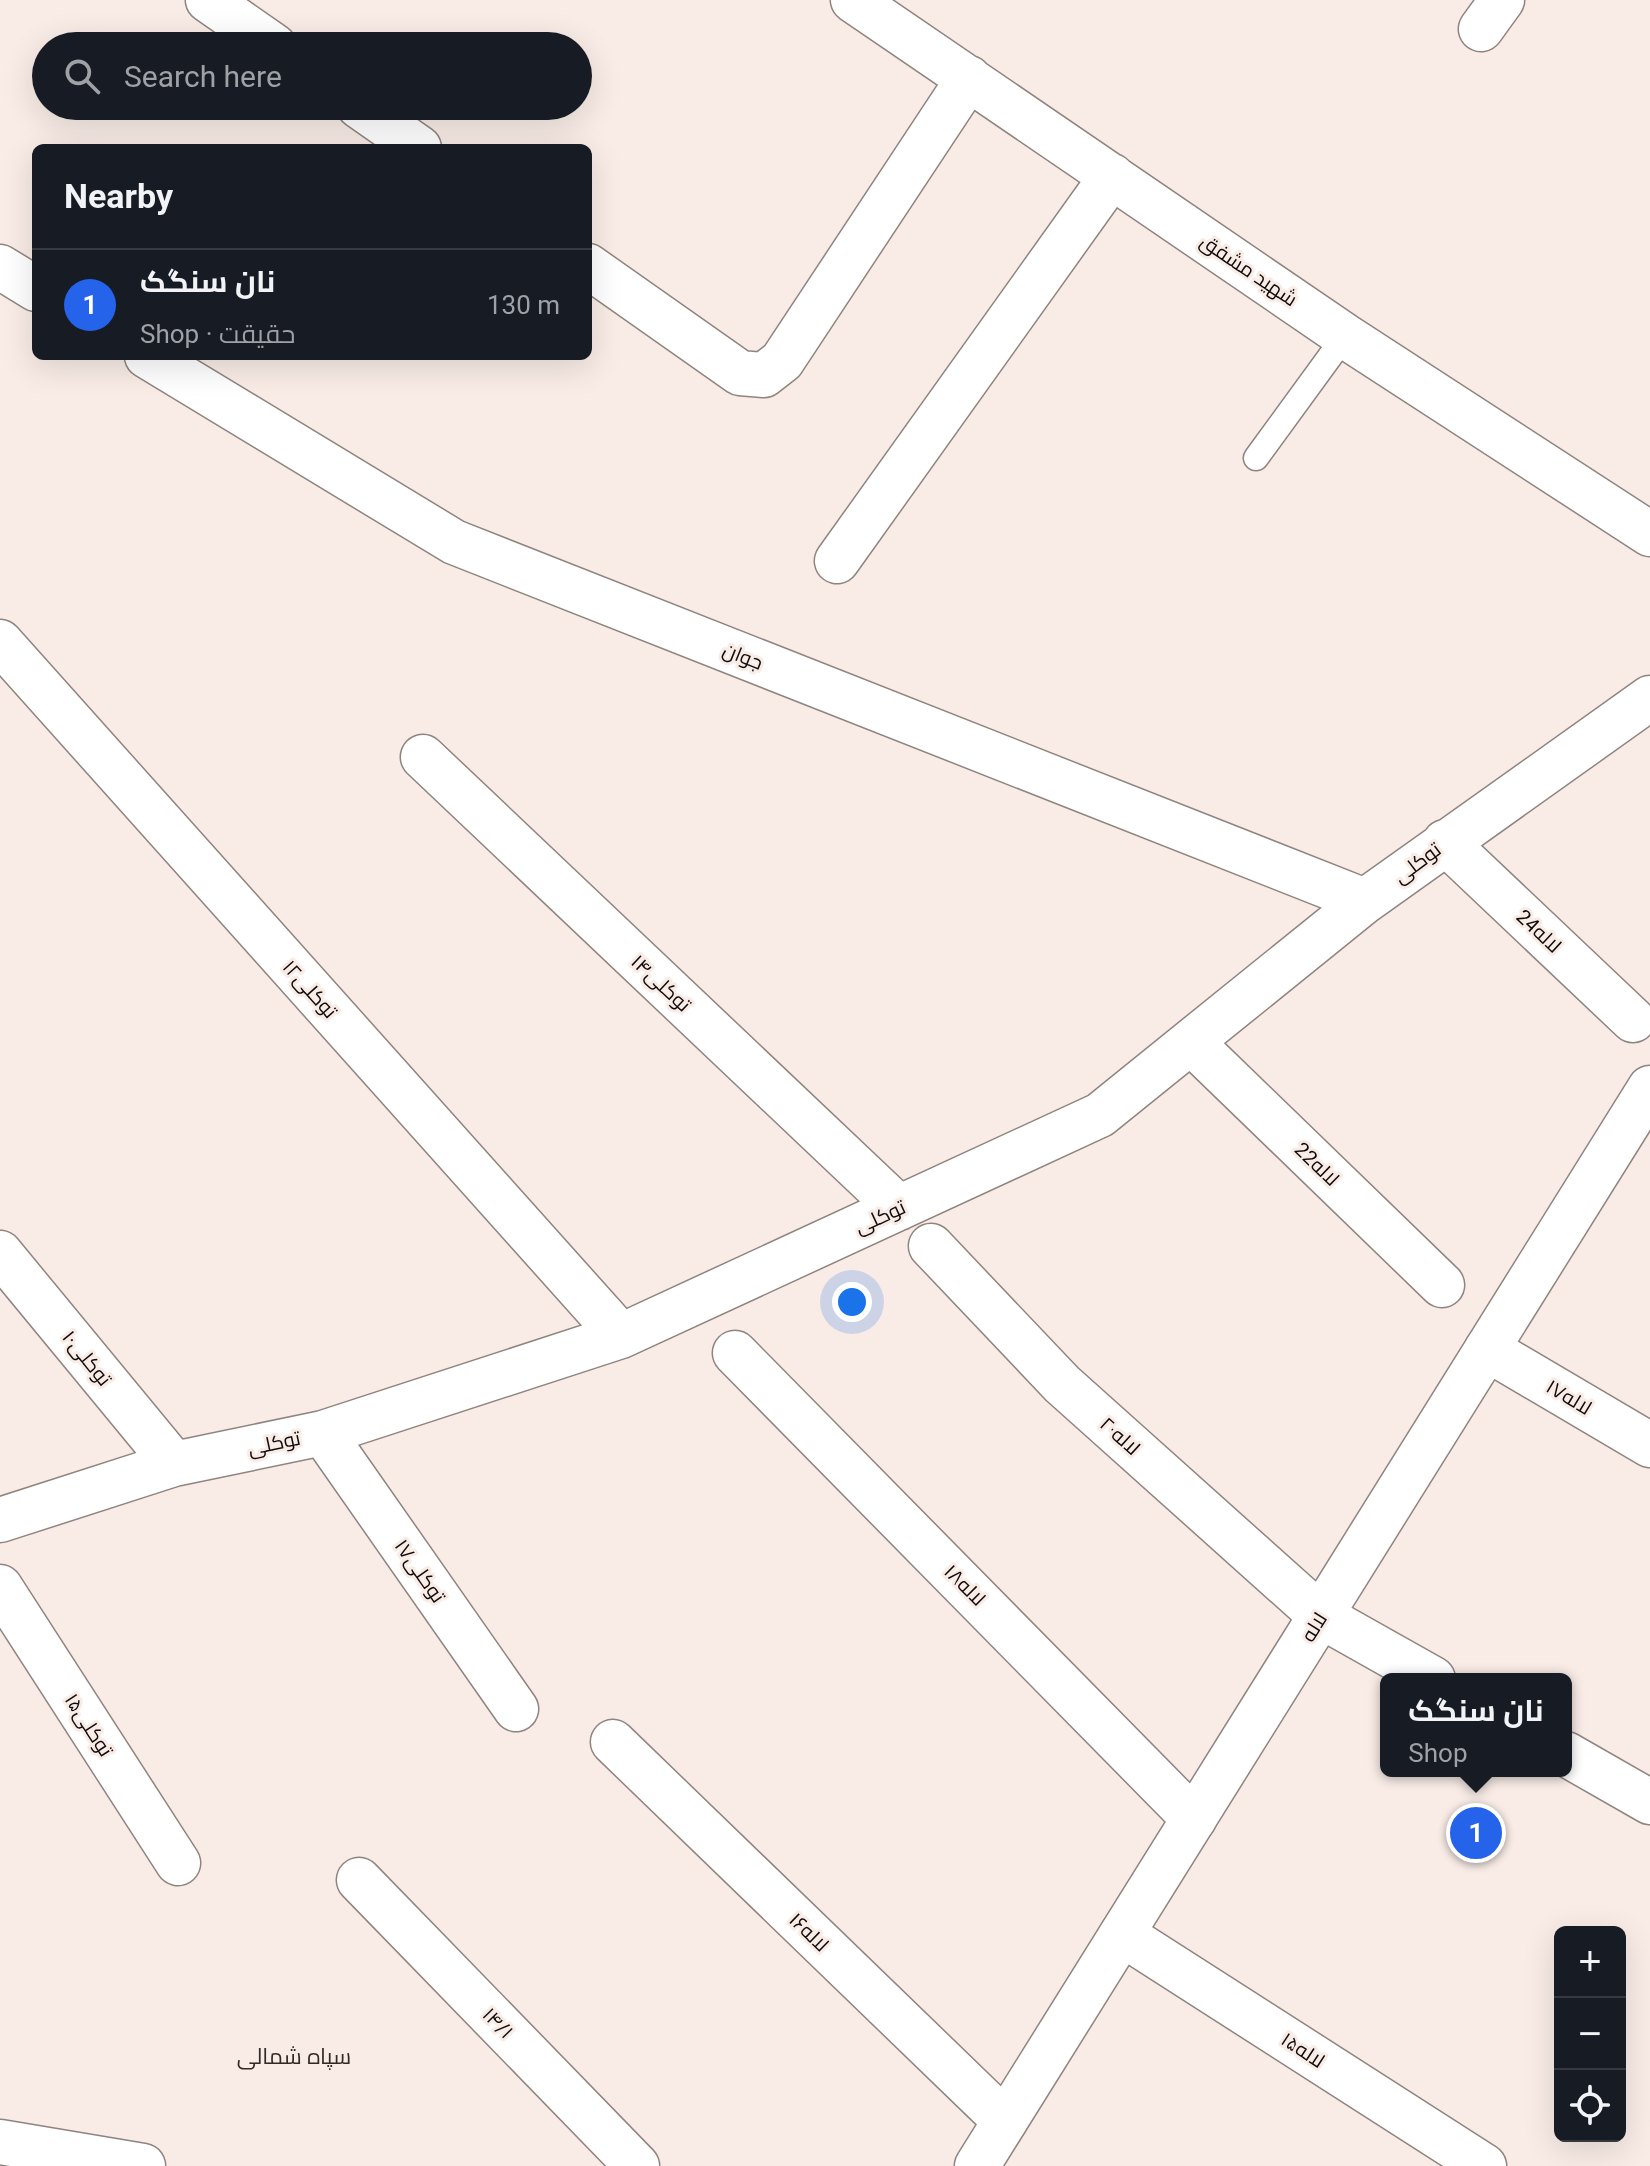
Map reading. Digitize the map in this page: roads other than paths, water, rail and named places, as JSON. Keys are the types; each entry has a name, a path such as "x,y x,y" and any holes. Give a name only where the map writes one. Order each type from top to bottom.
{"street":[{"path":"208,0 254,32"},
{"name":"شهید مشفق","path":"853,0 1345,336 1650,534"},
{"path":"592,269 740,373 764,375 782,361 969,78"},
{"path":"379,120 413,144"},
{"path":"837,561 1112,176"},
{"path":"0,267 32,287"},
{"name":"جوان","path":"154,360 454,542 1365,901"},
{"name":"توکلی۱۲","path":"0,642 621,1336"},
{"name":"توکلی","path":"0,1520 174,1464 323,1433 621,1336 1100,1115 1365,901 1650,698"},
{"name":"توکلی۱۴","path":"423,757 899,1208"},
{"name":"24لاله","path":"1445,842 1633,1020"},
{"name":"22لاله","path":"1191,1042 1442,1285"},
{"name":"لاله","path":"977,2166 1650,1088"},
{"name":"لاله۲۰","path":"931,1246 1062,1384 1321,1616 1422,1673"},
{"name":"۱۰توکلی","path":"0,1253 174,1464"},
{"name":"لاله۱۷","path":"1487,1349 1650,1445"},
{"name":"لاله۱۸","path":"735,1353 1194,1819"},
{"name":"توکلی۱۷","path":"323,1433 516,1709"},
{"name":"توکلی۱۵","path":"0,1587 178,1863"},
{"name":"لاله۱۶","path":"613,1742 1005,2121"},
{"path":"1572,1757 1650,1802"},
{"name":"۱۴/۱","path":"359,1880 637,2166"},
{"name":"لاله۱۵","path":"1122,1934 1484,2166"},
{"path":"0,2142 143,2166"}],"lane":[{"path":"1256,458 1345,336"}],"place":[{"name":"نان سنگک","path":"1476,1833"}],"district":[{"name":"سپاه شمالی","path":"294,2056"}]}
